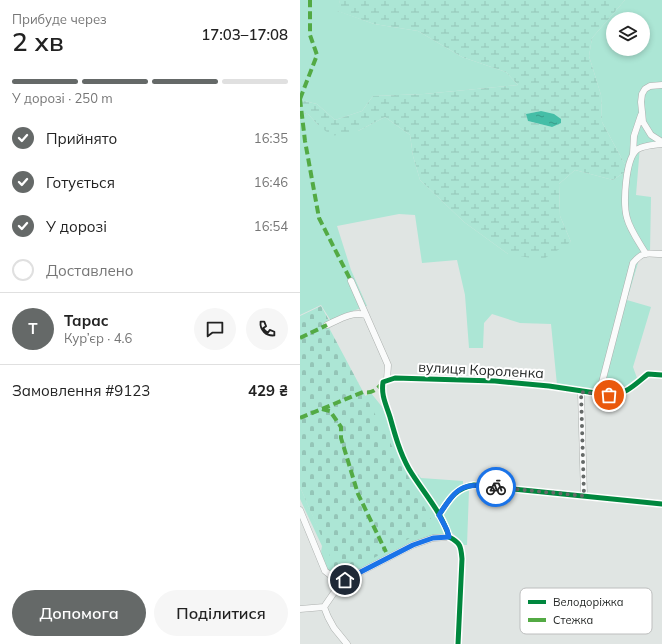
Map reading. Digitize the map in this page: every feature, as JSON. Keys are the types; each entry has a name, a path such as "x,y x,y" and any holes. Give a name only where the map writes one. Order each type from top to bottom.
{"street":[{"path":"662,85 650,86 645,89 642,94 643,122 651,135 662,143"},
{"path":"642,112 634,136 633,154 627,177 625,198 627,218 646,254"},
{"path":"633,154 644,146 662,143"},
{"path":"599,394 633,263 640,255 662,254"},
{"path":"351,281 388,366 386,380 382,382 382,393 398,445 409,468 439,515 449,537"},
{"path":"327,325 348,315 359,313 366,315"},
{"name":"вулиця Короленка","path":"386,380 395,378 496,381 549,386 581,392 618,395 628,390 648,374 662,375"},
{"path":"581,392 584,496"},
{"path":"439,515 457,491 467,486 474,485 662,504"},
{"path":"300,510 325,571 334,578 345,580"},
{"path":"324,607 345,580 413,545 433,538 449,537 457,541 461,547 462,559 458,644"},
{"path":"300,609 324,607"},
{"path":"324,607 334,628 347,644"}],"green space":[{"path":"300,0 340,0 338,11 374,24 418,31 462,57 506,72 518,85 424,94 373,96 362,111 335,120 317,104 300,100"},
{"path":"340,0 625,0 615,12 606,12 606,22 592,38 589,56 601,95 602,122 628,170 613,180 575,170 559,184 560,216 571,242 542,260 508,254 464,222 420,180 413,156 410,135 385,117 358,131 332,136 318,125 308,114 300,113 300,100 317,104 335,120 362,111 373,96 424,94 518,85 506,72 462,57 418,31 374,24 337,11","holes":["541,111 552,127 528,121 527,114"]},
{"path":"625,0 662,0 662,144 640,146 636,195 651,197 650,253 640,256 627,300 651,307 633,367 637,378 618,392 557,385 551,324 520,323 492,314 484,323 483,348 469,348 465,295 457,260 422,263 415,215 399,214 337,226 351,270 367,306 344,314 331,321 321,305 300,315 300,113 308,114 318,125 358,131 385,117 410,135 413,156 420,180 464,222 508,254 571,242 560,216 559,184 575,170 613,180 628,170 602,122 601,95 589,56 592,38 606,22 606,56 650,56 650,12 615,12"},
{"path":"321,306 330,322 327,324 434,525 339,577 300,487 300,316"},
{"path":"371,393 383,408 396,443 446,534 444,536 430,537 344,579 333,575 323,564 321,552 322,546 300,499 300,487 340,577 365,396"},
{"path":"418,474 421,478 463,481 463,485 452,493 440,511 416,476"},
{"path":"465,489 469,490 467,545 462,545 460,540 451,532 440,515 449,501"}],"water":[{"path":"541,111 554,114 561,119 561,123 552,127 528,121 526,114"}],"marked path":[{"path":"300,99 317,55 310,35 310,0"},
{"path":"300,99 305,141 319,218 351,281"},
{"path":"300,338 327,325"},
{"path":"300,418 363,392 372,392 383,382"},
{"path":"322,409 330,411 341,427 341,438 358,494 386,552"}],"cycle path":[{"path":"458,644 462,559 461,548 456,541 449,537 437,510 406,463 398,444 384,400 383,382 395,378 495,381 549,386 609,395 626,391 648,374 662,375"},
{"path":"439,515 449,500 457,492 474,485 662,504"}],"way so far":[{"path":"496,487 584,496 581,392 609,395"}],"route":[{"path":"345,580 413,545 433,538 449,537 439,515 457,491 467,486 474,485 496,487"}]}
